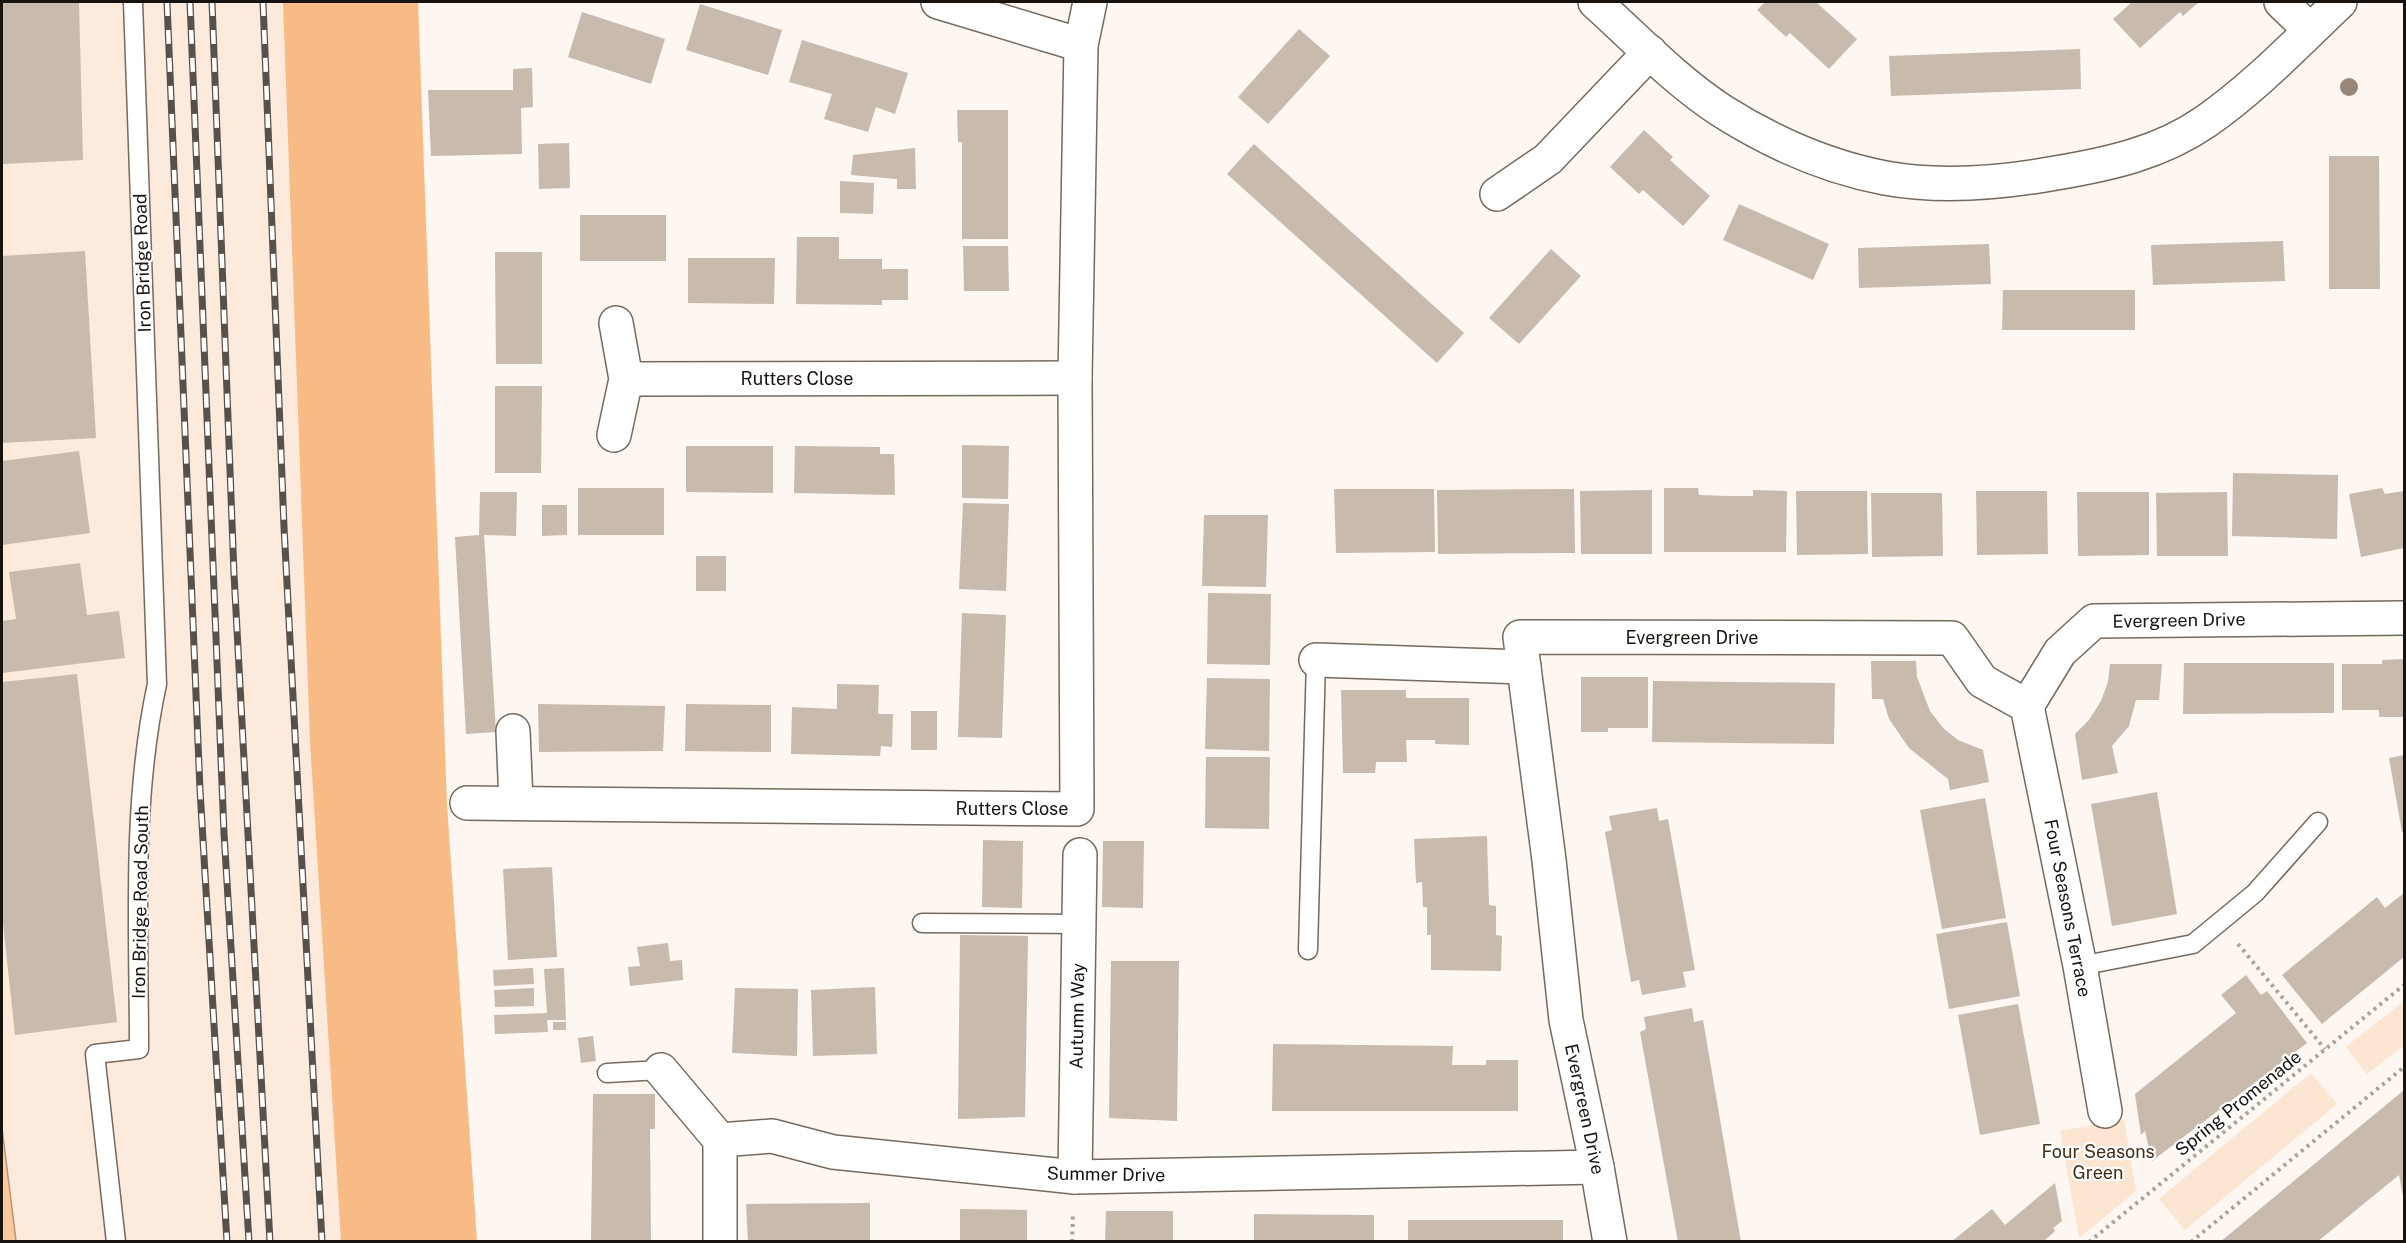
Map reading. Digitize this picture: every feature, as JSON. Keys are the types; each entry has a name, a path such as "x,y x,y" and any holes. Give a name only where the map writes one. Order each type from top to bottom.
{"street":[{"path":"938,2 1082,45"},
{"name":"Rutters Close","path":"516,802 1077,809 1075,378 1082,45 1090,2"},
{"path":"1595,2 1650,52 1721,110 1792,149 1885,178 1971,183 2041,176 2107,165 2150,151 2205,122 2287,54 2340,2"},
{"path":"2282,2 2310,30"},
{"path":"1497,194 1548,159 1650,52"},
{"path":"614,435 626,379 616,323"},
{"name":"Rutters Close","path":"626,379 1075,378"},
{"name":"Evergreen Drive","path":"1610,1242 1598,1167 1566,1020 1549,860 1520,637 1952,638 1982,681 2027,706 2060,652 2094,621 2404,618"},
{"path":"1316,660 1524,667"},
{"name":"Four Seasons Terrace","path":"2027,706 2080,966 2105,1111"},
{"path":"467,802 516,802 513,731"},
{"name":"Autumn Way","path":"1075,1177 1080,855"},
{"path":"657,1064 720,1140 720,1242"},
{"name":"Summer Drive","path":"720,1140 772,1136 833,1152 1075,1177 1598,1167"}],"lane":[{"name":"Iron Bridge Road","path":"133,2 151,524"},
{"name":"Iron Bridge Road South","path":"116,1242 95,1054 139,1049 140,807 143,764 158,684 151,524"},
{"path":"1308,950 1316,660"},
{"path":"2080,966 2193,944 2255,893 2318,822"},
{"path":"922,923 1079,924"},
{"path":"607,1073 657,1064"}],"path":[{"path":"2221,923 2325,1049"},
{"name":"Spring Promenade","path":"2089,1242 2404,985"},
{"path":"2191,1242 2404,1066"}],"shaded area":[{"path":"2,2 418,2 447,805 475,1241 16,1241 2,1128"},
{"path":"283,2 418,2 447,805 477,1241 341,1241 310,741"},
{"path":"2,1128 16,1241 2,1241"}],"green space":[{"path":"2404,1001 2404,1045 2367,1074 2346,1047"},
{"path":"2311,1073 2337,1104 2185,1230 2159,1199"},
{"name":"Four Seasons Green","path":"2124,1120 2136,1191 2079,1238 2060,1131"}],"building":[{"path":"2,2 79,2 83,160 2,164"},
{"path":"1765,2 1819,2 1817,3 1857,39 1829,69 1790,33 1786,37 1757,10"},
{"path":"2132,2 2199,2 2183,16 2180,12 2140,48 2113,19"},
{"path":"700,4 782,30 768,75 686,50"},
{"path":"582,12 665,39 651,84 568,57"},
{"path":"1299,29 1330,56 1268,124 1238,97"},
{"path":"802,40 908,73 895,114 876,107 868,132 824,119 832,94 789,82"},
{"path":"2080,49 2081,89 1891,96 1889,56"},
{"path":"532,68 533,107 521,108 522,154 431,156 428,90 513,90 513,69"},
{"path":"957,110 1008,110 1008,239 962,239 962,142 958,142"},
{"path":"1644,130 1673,157 1670,160 1710,196 1683,226 1643,190 1639,194 1610,167"},
{"path":"569,143 570,188 539,189 538,144"},
{"path":"1254,144 1464,333 1437,363 1227,174"},
{"path":"915,148 916,189 897,189 897,179 851,175 853,155"},
{"path":"2329,156 2379,156 2380,289 2329,289"},
{"path":"840,181 874,183 873,214 840,213"},
{"path":"1739,204 1829,244 1813,280 1723,240"},
{"path":"580,215 666,215 666,261 580,261"},
{"path":"797,237 839,237 839,259 882,259 882,269 908,269 908,300 882,300 882,305 796,304"},
{"path":"2283,241 2285,281 2153,285 2151,245"},
{"path":"1989,244 1991,284 1859,288 1858,248"},
{"path":"963,246 1008,246 1009,291 964,291"},
{"path":"1551,249 1581,276 1519,344 1489,318"},
{"path":"85,251 96,438 2,443 2,256"},
{"path":"495,252 542,252 542,364 496,364"},
{"path":"688,258 775,258 774,304 688,303"},
{"path":"2003,290 2135,290 2135,330 2002,330"},
{"path":"495,386 542,386 541,473 495,473"},
{"path":"962,445 1009,446 1008,499 962,498"},
{"path":"686,446 773,446 773,493 686,492"},
{"path":"795,446 880,447 880,454 894,454 895,495 794,493"},
{"path":"79,451 90,533 2,545 2,461"},
{"path":"2233,473 2338,475 2337,539 2232,536"},
{"path":"578,488 664,488 664,535 578,535"},
{"path":"1664,488 1698,488 1699,495 1728,496 1753,496 1753,490 1787,491 1786,552 1664,552"},
{"path":"2382,488 2385,494 2404,491 2404,548 2361,557 2349,494"},
{"path":"1334,489 1434,489 1435,552 1336,553"},
{"path":"1574,489 1575,553 1438,554 1437,490"},
{"path":"1652,490 1652,554 1581,554 1580,491"},
{"path":"1796,491 1867,491 1868,554 1797,555"},
{"path":"1976,491 2047,491 2048,554 1977,555"},
{"path":"480,492 517,492 516,536 484,535 496,732 466,734 455,537 479,535"},
{"path":"2077,492 2149,492 2149,555 2078,556"},
{"path":"2227,492 2228,556 2157,556 2156,493"},
{"path":"1871,493 1942,493 1943,556 1872,557"},
{"path":"963,503 1009,504 1006,591 959,589"},
{"path":"542,505 567,505 567,535 542,536"},
{"path":"1204,515 1268,515 1266,587 1202,586"},
{"path":"696,556 726,556 726,591 696,591"},
{"path":"80,563 87,615 119,611 125,658 2,673 2,621 16,619 9,572"},
{"path":"1208,593 1271,594 1270,665 1207,664"},
{"path":"962,613 1006,615 1002,738 958,737"},
{"path":"2404,659 2404,717 2379,717 2379,710 2342,710 2342,664 2382,664 2382,660"},
{"path":"1871,661 1916,661 1917,677 1930,711 1944,729 1958,740 1983,750 1989,782 1950,790 1948,779 1909,748 1889,719 1883,699 1872,699"},
{"path":"2184,663 2334,663 2334,713 2183,714"},
{"path":"2110,664 2162,664 2159,700 2136,700 2129,726 2112,746 2118,773 2082,780 2075,734 2089,720 2101,701 2108,682"},
{"path":"77,674 117,1022 15,1035 2,914 2,682"},
{"path":"1581,677 1648,677 1648,728 1608,728 1608,732 1581,732"},
{"path":"1207,678 1270,679 1269,751 1205,749"},
{"path":"1653,681 1835,683 1834,744 1652,742"},
{"path":"837,684 879,685 878,714 893,714 892,747 881,746 880,756 791,754 792,707 837,709"},
{"path":"1341,690 1406,690 1406,698 1469,698 1469,745 1435,744 1435,740 1406,740 1407,762 1376,762 1375,773 1343,773"},
{"path":"538,704 665,706 663,751 539,752"},
{"path":"686,704 771,705 771,752 685,751"},
{"path":"911,711 937,711 937,750 911,750"},
{"path":"2404,755 2404,832 2402,832 2389,758"},
{"path":"1206,757 1270,757 1269,829 1205,828"},
{"path":"2157,792 2177,914 2112,926 2091,804"},
{"path":"1985,798 2006,918 1942,929 1920,810"},
{"path":"1657,808 1659,821 1668,819 1695,970 1683,972 1686,987 1642,995 1639,980 1631,982 1605,832 1612,830 1609,816"},
{"path":"1487,836 1489,905 1496,906 1496,935 1502,936 1501,971 1431,970 1431,935 1427,935 1427,907 1423,907 1422,882 1416,883 1414,839"},
{"path":"983,840 1023,841 1022,908 982,907"},
{"path":"1103,841 1144,841 1143,908 1102,907"},
{"path":"552,867 557,957 508,960 503,869"},
{"path":"2404,893 2404,957 2322,1024 2282,975 2377,897 2385,908"},
{"path":"2007,922 2020,996 1949,1009 1936,934"},
{"path":"960,935 1028,936 1025,1117 958,1119"},
{"path":"668,943 670,961 682,960 683,980 630,986 628,967 640,966 637,947"},
{"path":"1111,961 1179,961 1177,1121 1109,1118"},
{"path":"533,968 534,984 494,986 493,970"},
{"path":"564,968 566,1020 547,1020 548,1032 495,1034 494,1015 547,1013 544,969"},
{"path":"2246,975 2261,995 2267,991 2307,1043 2152,1161 2145,1131 2141,1135 2135,1094 2236,1013 2221,995"},
{"path":"875,987 877,1054 813,1056 811,990"},
{"path":"534,988 534,1006 495,1007 494,990"},
{"path":"735,988 798,989 797,1056 732,1053"},
{"path":"2018,1004 2040,1124 1980,1135 1958,1015"},
{"path":"1692,1008 1694,1022 1703,1020 1741,1242 1678,1242 1640,1032 1646,1029 1644,1017"},
{"path":"553,1022 566,1022 566,1030 553,1030"},
{"path":"593,1036 596,1061 581,1063 578,1038"},
{"path":"1273,1044 1453,1046 1452,1065 1486,1065 1486,1060 1518,1060 1518,1111 1272,1111"},
{"path":"2404,1090 2404,1202 2399,1175 2317,1242 2220,1242"},
{"path":"593,1094 655,1094 655,1129 650,1129 651,1242 591,1242"},
{"path":"2055,1183 2062,1221 2053,1228 2055,1231 2043,1242 1951,1242 1992,1209 2005,1225"},
{"path":"870,1203 870,1242 748,1242 746,1204"},
{"path":"960,1209 1027,1210 1027,1242 960,1242"},
{"path":"1106,1211 1173,1211 1173,1242 1105,1242"},
{"path":"1254,1214 1374,1215 1374,1242 1254,1242"},
{"path":"1408,1220 1563,1220 1563,1242 1408,1242"}],"railway":[{"path":"167,2 200,790 227,1242"},
{"path":"190,2 224,833 249,1242"},
{"path":"212,2 234,574 270,1242"},
{"path":"263,2 284,527 322,1242"}]}
